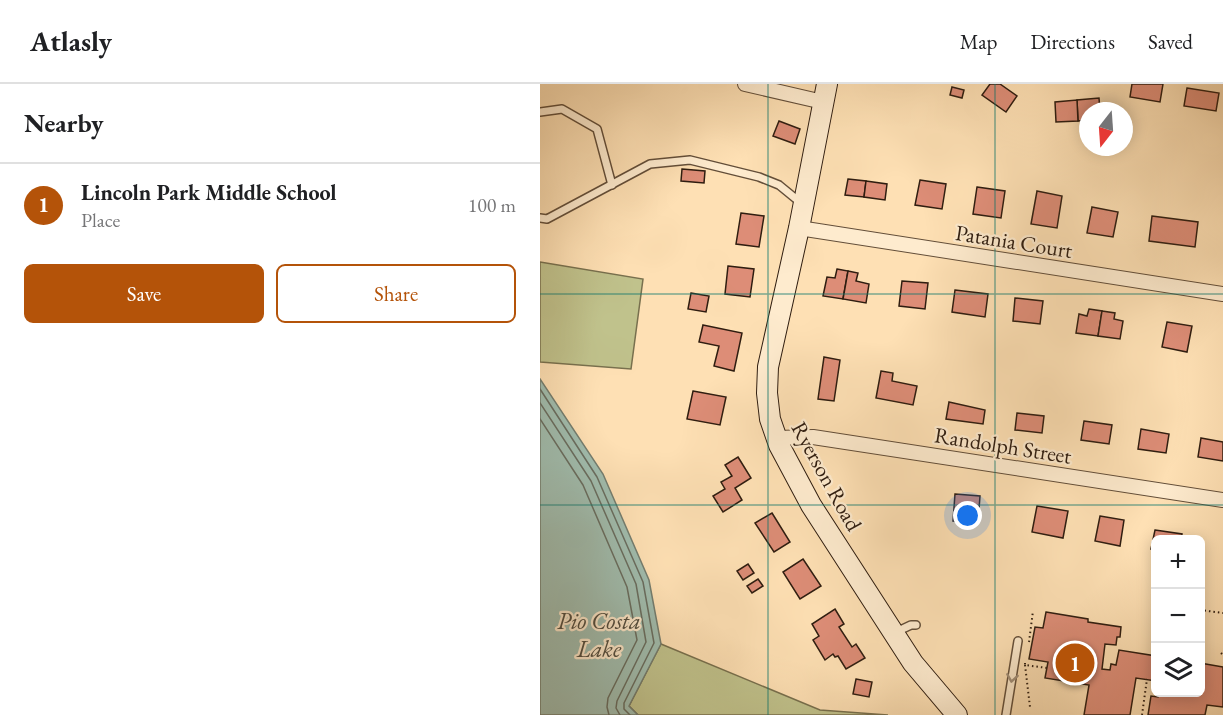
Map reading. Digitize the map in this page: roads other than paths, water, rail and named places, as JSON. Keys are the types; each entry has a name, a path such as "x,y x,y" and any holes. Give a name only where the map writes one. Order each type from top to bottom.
{"street":[{"path":"745,84 825,93"},
{"name":"Ryerson Road","path":"825,93 799,228 768,367 770,419 776,438 811,504 913,663 957,715"},
{"name":"Patania Court","path":"799,228 1223,294"},
{"name":"Randolph Street","path":"776,438 813,437 1223,500"}],"lane":[{"path":"540,111 562,109 597,129 612,185"},
{"path":"540,218 547,219 650,164 690,160 759,177 779,185 803,205"},
{"path":"894,634 911,625 916,625"},
{"path":"1006,715 1018,641"}],"water":[{"name":"Pio Costa Lake","path":"540,379 603,474 649,580 661,644 629,706 638,715 540,715"}],"place":[{"name":"Lincoln Park Middle School","path":"1075,663"}]}
